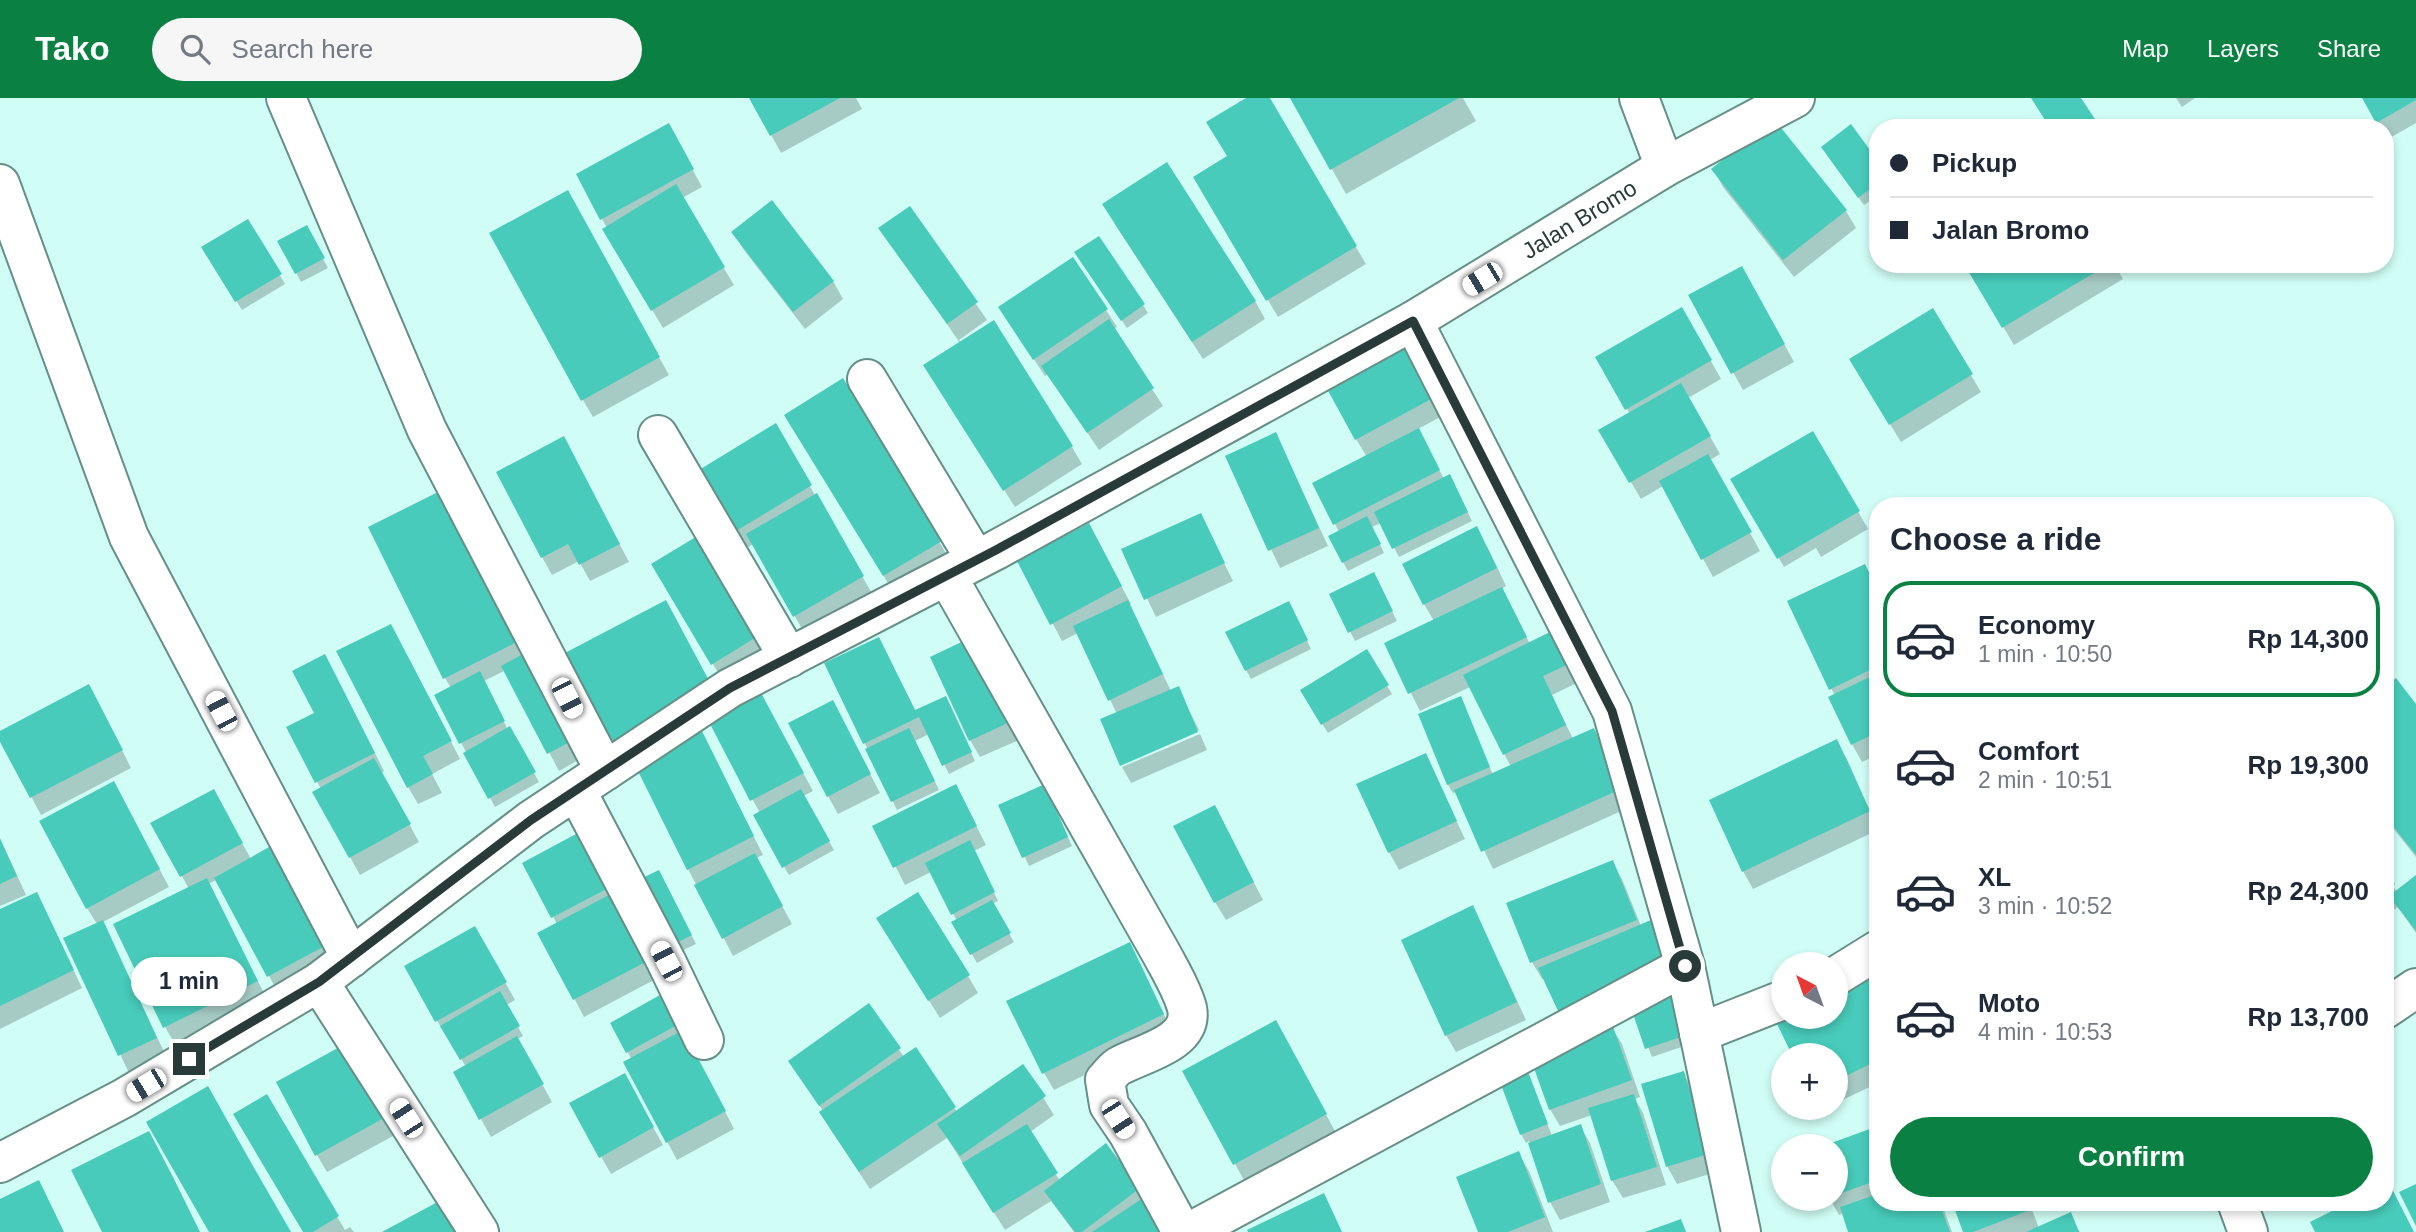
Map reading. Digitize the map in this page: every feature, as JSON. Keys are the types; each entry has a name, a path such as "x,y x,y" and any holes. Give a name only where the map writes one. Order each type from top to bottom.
{"street":[{"path":"286,98 427,430 590,780 666,961 704,1040"},
{"path":"1639,98 1665,167"},
{"name":"Jalan Bromo","path":"0,1164 124,1098 319,982 531,820 730,688 962,568 1413,321 1665,167 1795,98"},
{"path":"0,184 129,537 351,958"},
{"path":"1413,321 1612,711 1685,966 1741,1232"},
{"path":"867,379 1161,953 1187,1009 1187,1022 1180,1034 1164,1046 1118,1066 1105,1080 1109,1105 1128,1133 1182,1232"},
{"path":"658,435 789,658"},
{"path":"1848,969 1869,956"},
{"path":"1190,1232 1685,966"},
{"path":"319,982 480,1232"},
{"path":"2394,1003 2416,988"},
{"path":"1699,1033 1771,1005"},
{"path":"2240,1211 2248,1232"}],"building":[{"path":"749,98 840,98 770,136"},
{"path":"1246,98 1270,98 1357,246 1266,301 1193,177 1227,156 1206,122"},
{"path":"1290,98 1459,98 1330,170"},
{"path":"2031,98 2081,98 2095,119 2044,119"},
{"path":"2362,98 2416,98 2383,119 2374,119"},
{"path":"1774,119 1847,210 1783,260 1711,169"},
{"path":"669,123 694,169 600,220 576,174"},
{"path":"1851,124 1869,149 1869,190 1858,198 1821,147"},
{"path":"1167,162 1256,301 1192,342 1102,204"},
{"path":"676,184 725,267 651,311 602,229"},
{"path":"568,190 660,357 581,401 489,233"},
{"path":"772,200 834,281 793,312 731,232"},
{"path":"910,206 978,302 947,324 878,228"},
{"path":"248,219 282,274 235,302 201,247"},
{"path":"307,225 325,258 295,274 277,241"},
{"path":"1099,236 1145,304 1121,321 1074,252"},
{"path":"1073,257 1108,309 1033,360 998,307"},
{"path":"1742,266 1785,344 1731,374 1688,295"},
{"path":"1969,273 2094,273 2002,328"},
{"path":"1682,307 1712,360 1625,410 1595,357"},
{"path":"1933,308 1973,374 1889,425 1849,359"},
{"path":"1109,319 1154,388 1087,433 1041,366"},
{"path":"994,320 1073,446 1003,491 923,365"},
{"path":"1408,344 1435,397 1355,440 1326,387"},
{"path":"843,378 942,541 883,576 784,415"},
{"path":"1681,383 1711,436 1629,483 1598,430"},
{"path":"776,423 812,485 736,531 699,470"},
{"path":"1419,428 1440,470 1333,525 1312,483"},
{"path":"1813,431 1860,511 1777,559 1730,479"},
{"path":"1276,432 1319,528 1268,551 1225,456"},
{"path":"564,436 620,544 579,565 568,544 541,558 496,472"},
{"path":"1708,454 1752,532 1701,560 1659,481"},
{"path":"1450,474 1468,512 1392,549 1374,512"},
{"path":"448,487 523,639 443,679 368,527"},
{"path":"817,493 864,576 793,617 746,534"},
{"path":"1201,513 1225,563 1144,600 1121,549"},
{"path":"1367,516 1381,544 1342,563 1328,536"},
{"path":"1089,523 1122,586 1050,625 1017,561"},
{"path":"1477,526 1497,568 1423,605 1402,564"},
{"path":"704,532 763,633 711,665 651,564"},
{"path":"1865,564 1869,572 1869,670 1829,690 1787,601"},
{"path":"1374,572 1393,611 1348,633 1329,594"},
{"path":"1502,587 1527,637 1408,694 1384,643"},
{"path":"666,600 713,688 611,743 563,654"},
{"path":"1128,600 1163,674 1108,701 1073,626"},
{"path":"1289,601 1308,640 1245,671 1225,632"},
{"path":"391,624 452,741 423,756 433,774 407,788 336,651"},
{"path":"1558,628 1575,661 1543,676 1566,725 1503,755 1463,675"},
{"path":"879,637 915,710 946,696 972,752 942,766 919,717 863,744 824,663"},
{"path":"972,637 1010,722 969,741 930,657"},
{"path":"534,648 581,736 547,754 501,666"},
{"path":"1367,649 1389,685 1321,725 1300,690"},
{"path":"325,654 375,753 315,783 286,727 314,713 292,671"},
{"path":"480,671 505,721 459,744 434,695"},
{"path":"1869,677 1869,736 1851,745 1828,697"},
{"path":"2396,678 2416,704 2416,855 2394,827"},
{"path":"89,684 123,750 30,798 0,742 0,731"},
{"path":"1179,686 1198,732 1120,766 1100,719"},
{"path":"760,691 804,773 750,801 707,718"},
{"path":"1461,696 1490,767 1447,785 1418,714"},
{"path":"833,700 871,774 827,797 788,723"},
{"path":"699,725 754,836 687,870 632,759"},
{"path":"510,726 536,772 488,799 463,753"},
{"path":"909,728 935,781 891,802 865,749"},
{"path":"1594,728 1621,789 1481,852 1454,790"},
{"path":"1837,739 1869,811 1742,872 1709,800"},
{"path":"1426,753 1457,821 1388,853 1356,784"},
{"path":"374,758 411,824 349,858 312,792"},
{"path":"114,781 160,869 86,909 39,821"},
{"path":"956,784 977,826 893,868 872,826"},
{"path":"1045,784 1068,837 1022,858 998,805"},
{"path":"214,789 243,843 180,877 150,823"},
{"path":"801,789 830,841 782,868 753,815"},
{"path":"1215,805 1254,882 1214,903 1173,826"},
{"path":"589,827 618,883 551,918 522,863"},
{"path":"0,839 17,876 0,884"},
{"path":"970,840 995,892 951,915 925,863"},
{"path":"278,842 332,942 267,977 214,878"},
{"path":"755,853 783,906 722,939 694,885"},
{"path":"1613,860 1637,920 1530,963 1506,903"},
{"path":"659,870 692,935 663,950 630,884"},
{"path":"2416,875 2416,931 2394,902 2394,892"},
{"path":"207,878 258,981 163,1028 113,924"},
{"path":"622,888 659,955 573,1000 537,933"},
{"path":"37,892 74,970 0,1006 0,909"},
{"path":"918,892 970,975 928,1001 876,918"},
{"path":"992,900 1011,933 970,955 951,922"},
{"path":"1473,905 1517,1002 1445,1036 1401,940"},
{"path":"1658,917 1676,961 1559,1013 1538,968"},
{"path":"103,920 157,1038 118,1056 63,938"},
{"path":"475,926 507,982 435,1022 404,966"},
{"path":"1130,942 1164,1014 1042,1074 1006,1001"},
{"path":"1869,980 1869,1064 1848,1075 1848,1043 1786,1043 1779,1029 1848,1029 1848,990"},
{"path":"1677,986 1693,1033 1645,1049 1629,1002"},
{"path":"500,991 520,1026 460,1060 440,1026"},
{"path":"660,995 677,1025 626,1053 610,1023"},
{"path":"869,1003 901,1048 819,1106 788,1061"},
{"path":"1276,1020 1327,1114 1233,1165 1182,1071"},
{"path":"1612,1024 1632,1080 1549,1110 1529,1054"},
{"path":"683,1030 726,1111 666,1143 623,1062"},
{"path":"517,1036 544,1084 479,1120 453,1072"},
{"path":"345,1044 384,1118 315,1156 276,1082"},
{"path":"916,1047 956,1107 859,1172 819,1112"},
{"path":"1523,1059 1548,1124 1520,1135 1495,1069"},
{"path":"1023,1064 1046,1096 960,1156 937,1124"},
{"path":"1684,1071 1708,1154 1666,1167 1641,1084"},
{"path":"625,1073 654,1127 599,1158 569,1103"},
{"path":"208,1086 291,1232 209,1232 146,1122"},
{"path":"267,1094 339,1216 313,1232 303,1232 233,1114"},
{"path":"1634,1094 1657,1167 1611,1181 1588,1108"},
{"path":"1027,1124 1058,1173 993,1213 962,1163"},
{"path":"1581,1124 1601,1184 1548,1203 1528,1143"},
{"path":"1869,1129 1869,1183 1848,1191 1848,1137"},
{"path":"149,1131 200,1232 102,1232 71,1170"},
{"path":"1106,1143 1140,1188 1082,1232 1075,1232 1044,1191"},
{"path":"1519,1151 1545,1217 1508,1232 1478,1232 1456,1177"},
{"path":"39,1180 64,1232 0,1232 0,1199"},
{"path":"2416,1184 2416,1226 2399,1192"},
{"path":"1324,1193 1342,1232 1247,1230"},
{"path":"2394,1193 2414,1232 2315,1232 2310,1222 2332,1211 2394,1211"},
{"path":"1146,1196 1167,1232 1092,1232"},
{"path":"1869,1197 1869,1211 1942,1211 1950,1232 1848,1232 1841,1211 1848,1211 1848,1204"},
{"path":"443,1199 460,1232 382,1232"},
{"path":"1955,1211 2027,1211 1973,1232 1963,1232"},
{"path":"2071,1212 2079,1232 2026,1232"},
{"path":"1681,1219 1686,1232 1645,1232"}],"route":[{"path":"189,1059 319,982 531,820 730,688 996,550 1413,321 1612,711 1685,966"}]}
